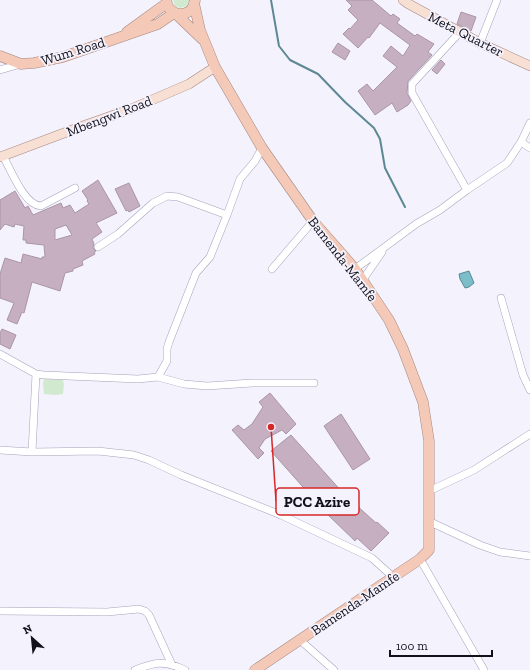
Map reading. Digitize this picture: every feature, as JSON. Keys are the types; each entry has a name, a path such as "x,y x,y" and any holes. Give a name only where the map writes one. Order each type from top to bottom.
{"highway":[{"name":"Wum Road","path":"0,56 21,64 63,57 158,24 175,13 186,14 190,11 195,1"},
{"name":"Bamenda-Mamfe","path":"195,1 204,41 215,67 262,148 313,221 355,269 389,320 403,349 423,402 429,441 429,550 420,558 255,670"},
{"name":"Wum Road","path":"122,36 167,2"},
{"name":"Bamenda-Mamfe","path":"167,2 170,9 204,41"}],"main road":[{"name":"Meta Quarter","path":"402,0 480,43 530,66"},
{"name":"Mbengwi Road","path":"1,157 131,109 189,84 215,67"}],"street":[{"path":"480,43 497,0"},
{"path":"460,32 412,84 412,93 467,190"},
{"path":"0,70 21,64"},
{"path":"355,269 416,224 440,210 506,163 521,142 530,123"},
{"path":"521,142 530,148"},
{"path":"158,377 167,361 167,349 169,342 196,273 210,257 240,179 255,161 262,148"},
{"path":"1,157 24,195 36,205 41,206 75,188"},
{"path":"98,247 118,234 153,203 167,196 178,197 227,215"},
{"path":"272,269 313,221"},
{"path":"362,281 386,246"},
{"path":"501,298 523,375 530,390"},
{"path":"0,354 36,374 138,379 158,377 184,384 207,386 252,382 314,383"},
{"path":"32,452 36,374"},
{"path":"429,491 474,470 530,434"},
{"path":"0,450 32,452 98,451 150,460 181,475 281,515 372,558 393,576"},
{"path":"430,521 493,550 530,556"},
{"path":"420,558 484,670"},
{"path":"0,611 107,612 139,609 149,614 172,665"},
{"path":"300,640 334,670"},
{"path":"135,670 159,662 185,670"}],"green space":[{"path":"173,0 190,1 187,6 180,8 175,6"},
{"path":"44,379 63,380 63,394 44,394"}],"water":[{"path":"469,271 474,283 465,288 459,274"}],"building":[{"path":"346,0 372,0 391,16 393,14 400,19 397,23 415,36 417,34 434,44 428,52 432,55 408,81 407,93 411,101 408,105 397,112 392,103 375,115 358,91 367,84 373,91 397,67 383,56 391,46 403,56 410,45 380,23 369,38 368,37 358,48 343,34 358,20 348,10 352,6"},
{"path":"461,12 476,17 471,31 457,24"},
{"path":"338,43 350,51 345,60 332,52"},
{"path":"441,60 445,64 437,74 432,70"},
{"path":"98,180 117,213 96,223 102,232 92,239 94,244 93,248 96,251 94,252 95,254 82,261 83,265 73,269 73,271 65,273 60,291 32,282 24,313 22,312 17,324 7,320 14,303 0,298 0,274 5,258 21,263 23,254 42,259 42,257 45,257 44,245 26,243 26,240 23,240 24,226 15,224 14,227 5,224 0,230 0,200 15,191 25,208 28,206 33,215 61,203 63,208 70,205 75,213 89,204 82,191","holes":["66,225 72,235 55,240 55,229"]},
{"path":"129,183 140,206 129,212 128,210 126,211 115,189"},
{"path":"2,329 16,335 10,349 0,344 0,333"},
{"path":"270,393 296,424 286,434 282,430 265,439 259,448 264,453 258,459 232,430 238,425 244,430 252,424 263,407 259,402"},
{"path":"341,414 370,459 353,470 324,426"},
{"path":"291,435 343,493 389,533 371,551 357,538 355,541 326,513 271,451"}],"waterway":[{"path":"271,0 279,46 290,60 318,74 345,102 374,128 380,139 385,168 405,207"}],"place":[{"name":"PCC Azire","path":"271,427"}]}
